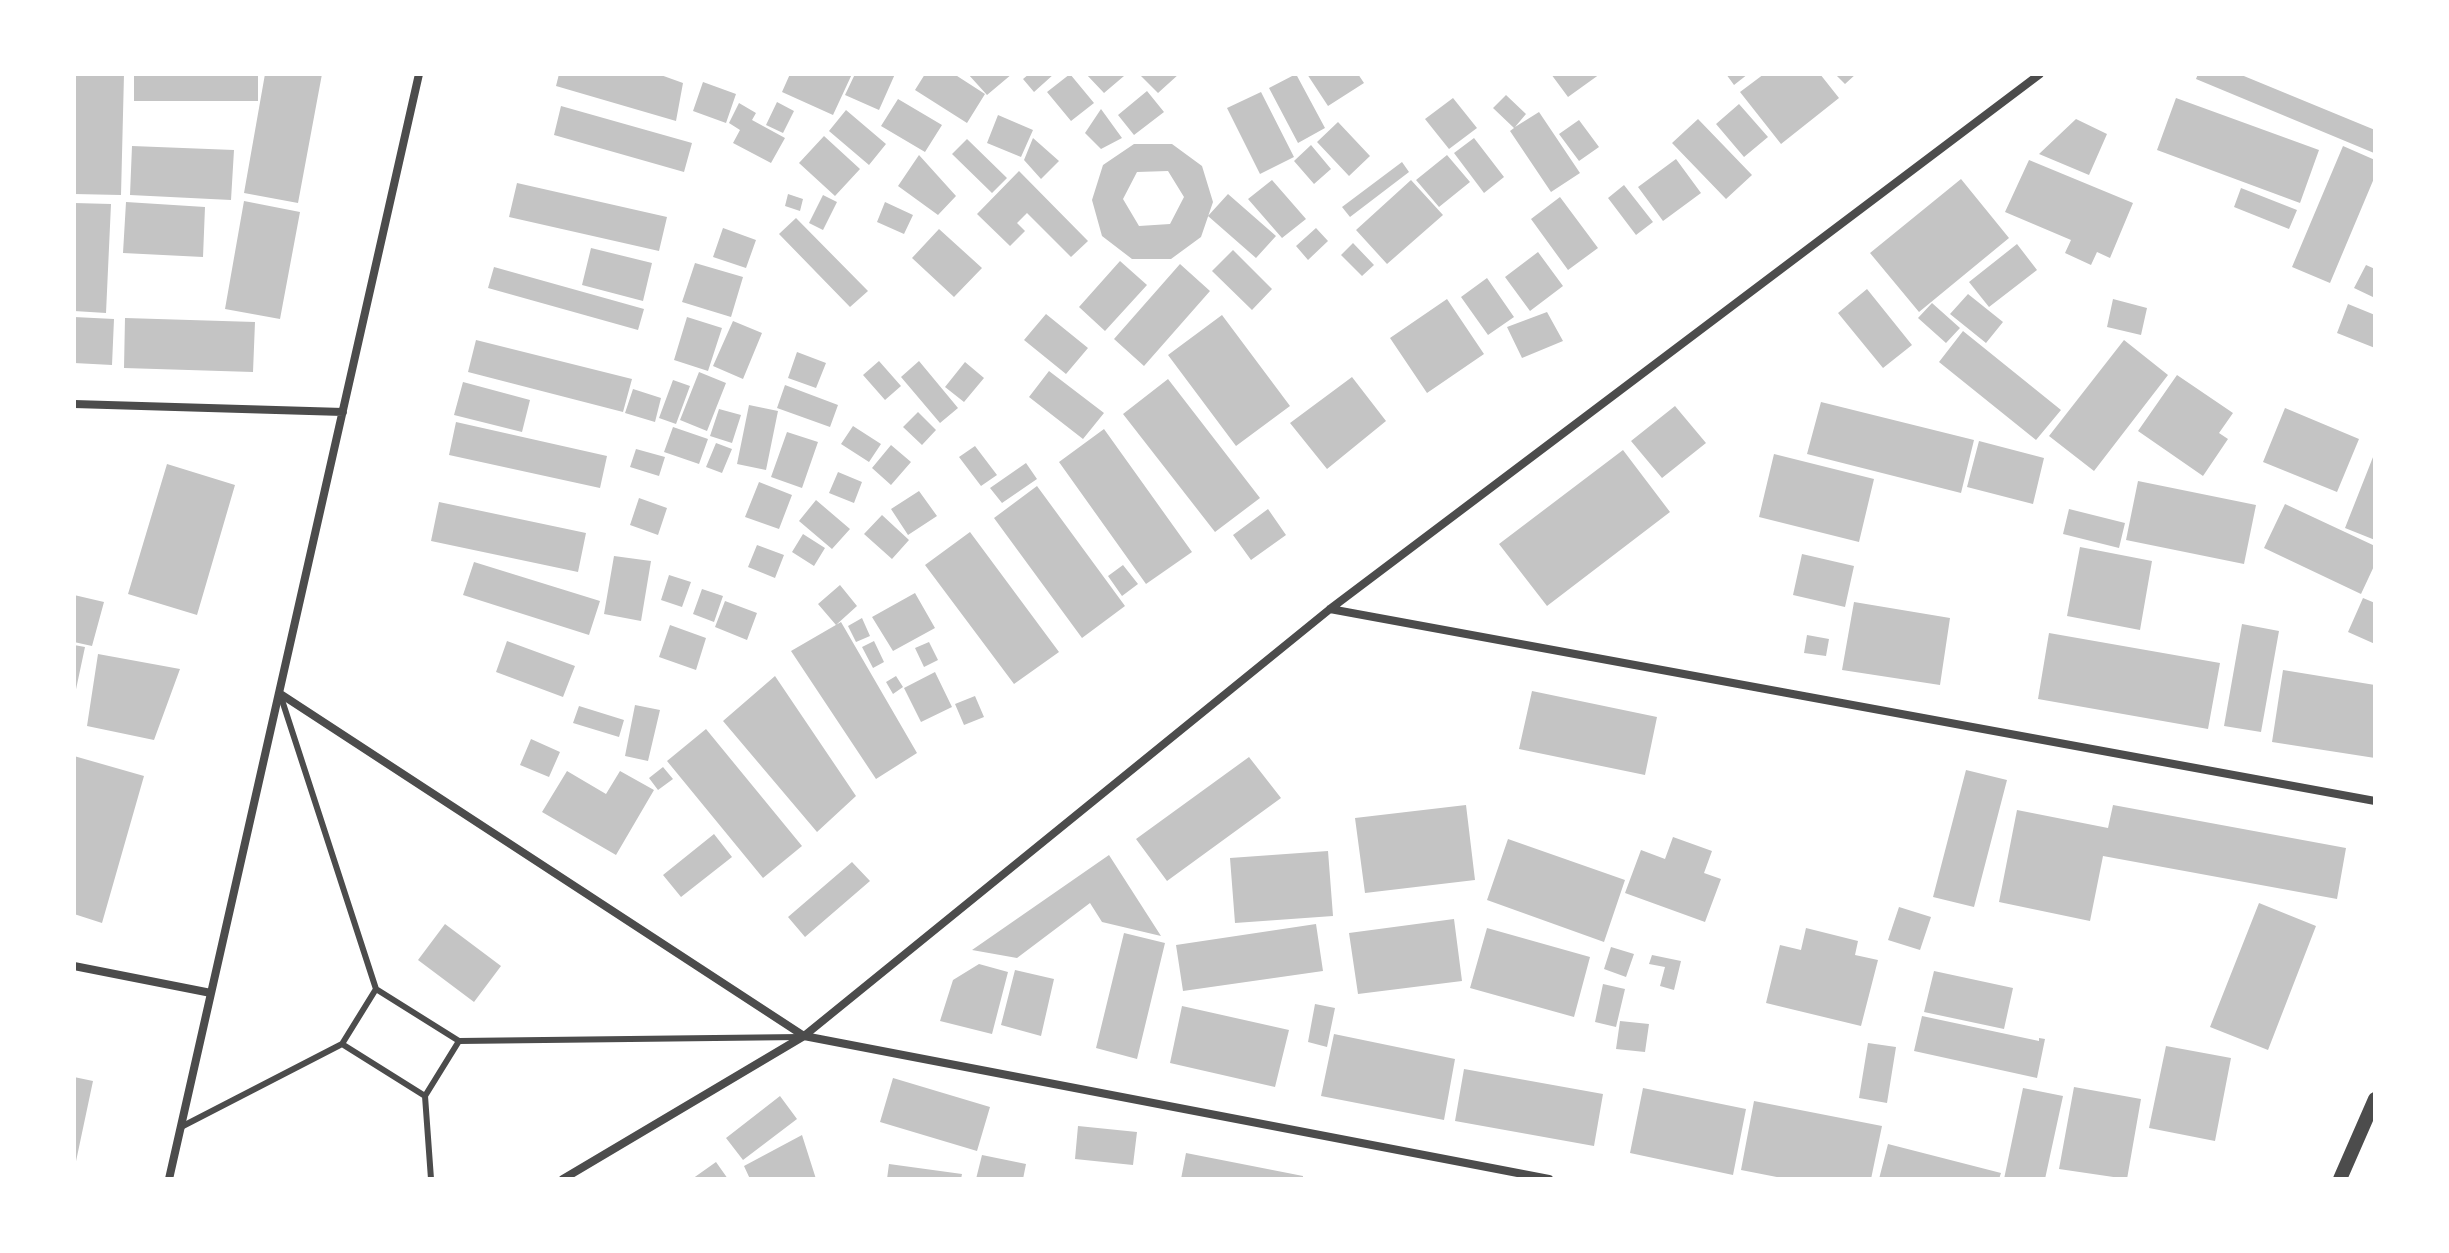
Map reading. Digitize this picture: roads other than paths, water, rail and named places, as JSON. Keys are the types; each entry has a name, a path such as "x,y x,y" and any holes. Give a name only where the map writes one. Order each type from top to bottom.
{"street":[{"path":"169,1179 419,74"},
{"path":"563,1179 804,1036 1330,609 2040,74"},
{"path":"74,404 343,412"},
{"path":"1330,609 2375,801"},
{"path":"279,693 804,1036 1549,1179"},
{"path":"74,966 211,993"},
{"path":"2340,1179 2375,1099"},
{"path":"173,1165 180,1179"}],"lane":[{"path":"279,693 376,989 459,1041 804,1036"},
{"path":"181,1127 342,1044 376,989"},
{"path":"431,1179 425,1096 459,1041"},
{"path":"342,1044 425,1096"}]}
